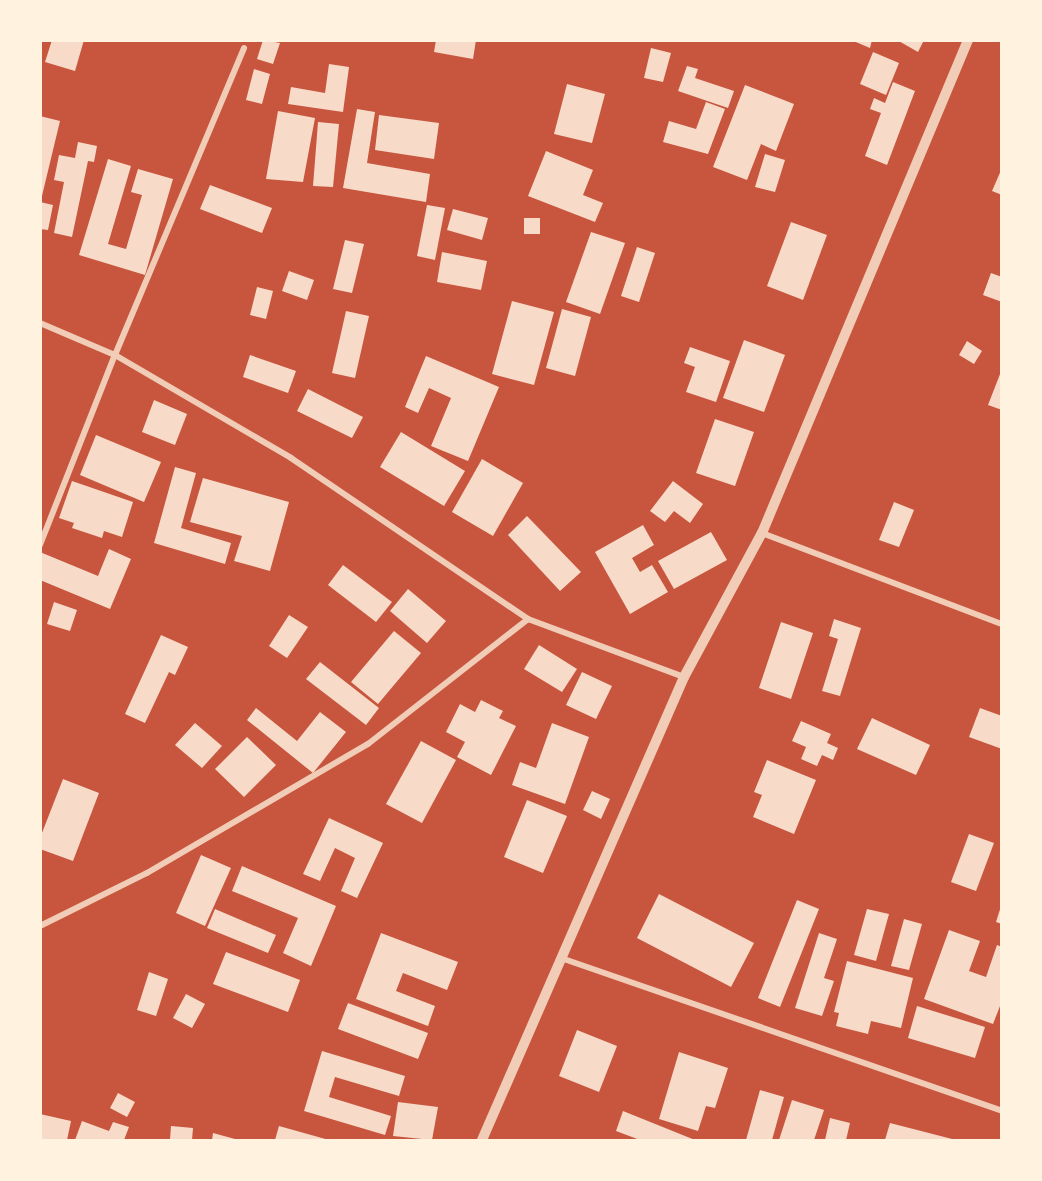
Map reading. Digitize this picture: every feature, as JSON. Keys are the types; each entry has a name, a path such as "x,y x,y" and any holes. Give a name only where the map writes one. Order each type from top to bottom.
{"street":[{"path":"482,1140 684,677 762,533 968,40"},
{"path":"40,545 115,355 244,48"},
{"path":"40,323 115,355 291,458 528,619 684,677"},
{"path":"762,533 1002,624"},
{"path":"40,926 147,873 368,744 528,619"},
{"path":"560,958 1002,1111"}],"building":[{"path":"52,40 84,40 75,71 45,62"},
{"path":"263,40 280,43 273,64 257,59"},
{"path":"436,40 476,40 473,59 434,52"},
{"path":"851,40 872,40 870,48"},
{"path":"897,40 924,40 918,52"},
{"path":"651,48 671,53 663,82 644,78"},
{"path":"873,52 899,63 886,95 860,84"},
{"path":"329,64 349,67 343,112 288,104 291,87 325,93"},
{"path":"687,66 698,69 695,78 734,91 728,108 678,91"},
{"path":"254,69 270,74 262,104 246,100"},
{"path":"893,82 915,91 887,165 865,156 881,113 870,109 874,98 885,103"},
{"path":"567,84 605,94 592,143 554,134"},
{"path":"745,85 794,104 776,151 761,144 747,180 713,167"},
{"path":"706,102 725,109 708,154 663,142 669,121 696,129"},
{"path":"357,109 375,112 367,163 430,174 426,202 343,188"},
{"path":"278,111 315,118 303,182 266,179"},
{"path":"379,115 439,123 434,159 375,150"},
{"path":"40,116 60,121 41,200 40,199"},
{"path":"318,122 339,124 333,187 313,186"},
{"path":"78,142 97,146 94,162 88,161 72,237 54,233 64,182 54,180 59,155 75,158"},
{"path":"546,151 593,170 583,195 603,203 595,222 528,196"},
{"path":"765,154 785,160 775,192 755,187"},
{"path":"108,159 131,166 108,244 126,249 142,195 131,192 138,169 173,179 145,275 79,255"},
{"path":"1002,168 1002,195 992,191"},
{"path":"210,185 272,208 262,233 200,209"},
{"path":"40,202 53,205 48,230 40,229"},
{"path":"427,205 445,208 435,260 417,256"},
{"path":"453,209 488,218 482,240 447,230"},
{"path":"524,218 540,218 540,234 524,234"},
{"path":"791,222 827,235 803,300 767,286"},
{"path":"591,232 625,243 600,314 566,302"},
{"path":"345,240 364,244 352,293 333,289"},
{"path":"637,247 655,253 639,302 621,296"},
{"path":"442,252 487,261 481,290 437,282"},
{"path":"289,271 314,280 307,300 282,291"},
{"path":"991,273 1002,277 1002,302 983,295"},
{"path":"257,287 273,291 266,319 250,315"},
{"path":"512,301 554,312 534,385 492,374"},
{"path":"562,309 591,317 575,376 546,368"},
{"path":"346,311 369,316 355,378 332,373"},
{"path":"744,340 785,355 764,412 723,398"},
{"path":"967,341 982,351 974,364 959,355"},
{"path":"690,347 730,361 716,402 686,392 695,367 684,363"},
{"path":"250,355 296,371 288,393 243,377"},
{"path":"426,356 499,387 468,461 431,446 451,398 429,388 418,413 405,407"},
{"path":"1002,369 1002,410 988,405"},
{"path":"308,389 363,417 352,438 297,411"},
{"path":"154,400 187,414 175,445 142,432"},
{"path":"715,419 754,432 735,486 696,473"},
{"path":"401,432 465,471 444,506 380,467"},
{"path":"96,435 161,462 144,502 80,475"},
{"path":"482,459 523,483 493,536 452,512"},
{"path":"175,467 196,473 181,528 231,543 225,564 154,543"},
{"path":"203,478 289,502 270,571 234,561 242,536 190,522"},
{"path":"72,481 133,502 122,537 104,531 102,538 72,528 74,523 59,518"},
{"path":"673,481 703,504 690,523 674,511 665,522 650,511"},
{"path":"894,502 914,510 899,547 879,540"},
{"path":"527,516 581,572 560,591 508,535"},
{"path":"643,525 654,545 632,558 640,572 652,565 668,592 630,614 595,552"},
{"path":"711,532 727,560 674,589 658,561"},
{"path":"109,549 131,559 110,609 40,580 40,552 98,576"},
{"path":"343,565 392,602 376,622 328,585"},
{"path":"408,589 446,621 427,643 390,611"},
{"path":"54,602 77,610 70,631 47,624"},
{"path":"289,615 308,627 287,658 269,646"},
{"path":"834,619 861,628 840,696 822,691 838,639 829,636"},
{"path":"781,622 813,633 791,699 759,688"},
{"path":"394,631 421,653 378,704 351,682"},
{"path":"161,635 188,647 175,675 169,672 145,723 125,714"},
{"path":"539,645 577,669 562,692 524,669"},
{"path":"320,662 379,708 366,725 306,679"},
{"path":"582,672 612,686 596,719 566,705"},
{"path":"481,700 503,711 499,718 516,726 491,775 457,757 465,742 446,732 460,704 475,712"},
{"path":"256,708 297,741 320,712 346,732 313,773 247,720"},
{"path":"980,708 1002,716 1002,749 969,737"},
{"path":"872,718 930,745 916,775 857,749"},
{"path":"801,721 831,734 827,743 838,748 833,760 822,755 817,766 801,759 806,747 792,741"},
{"path":"195,723 222,746 202,768 175,745"},
{"path":"552,723 589,737 565,804 512,785 520,762 536,768"},
{"path":"247,737 276,765 244,797 215,769"},
{"path":"421,741 456,760 422,823 386,804"},
{"path":"767,760 816,780 794,834 753,817 762,795 754,792"},
{"path":"63,779 99,793 73,861 40,849 40,838"},
{"path":"592,791 610,799 601,819 583,810"},
{"path":"527,800 567,816 543,873 504,857"},
{"path":"329,818 383,843 357,898 341,891 355,858 335,848 320,881 303,874"},
{"path":"969,834 994,843 976,891 951,882"},
{"path":"201,855 231,868 205,926 176,913"},
{"path":"242,866 336,906 311,966 283,953 298,918 232,891"},
{"path":"659,894 754,943 731,987 637,938"},
{"path":"797,900 819,909 780,1007 758,998"},
{"path":"1002,903 1002,924 996,922"},
{"path":"215,909 276,935 268,953 207,928"},
{"path":"867,909 889,914 876,961 854,955"},
{"path":"904,919 922,924 909,970 891,966"},
{"path":"949,930 980,941 969,971 986,977 997,945 1002,947 1002,1001 993,1024 924,999"},
{"path":"381,933 458,962 447,990 403,973 396,991 435,1006 428,1026 356,999"},
{"path":"819,933 837,939 824,978 834,981 822,1016 795,1008"},
{"path":"226,952 300,980 288,1012 213,984"},
{"path":"847,961 913,978 901,1028 871,1021 868,1034 836,1026 839,1013 834,1012"},
{"path":"149,972 168,979 156,1016 137,1010"},
{"path":"186,994 205,1004 192,1028 173,1018"},
{"path":"348,1003 428,1033 418,1059 338,1029"},
{"path":"917,1006 985,1027 975,1058 908,1038"},
{"path":"577,1030 617,1046 599,1092 559,1076"},
{"path":"322,1051 405,1076 399,1096 335,1077 329,1097 391,1116 385,1135 304,1111"},
{"path":"679,1052 728,1068 715,1108 706,1106 698,1131 659,1119"},
{"path":"760,1090 784,1097 772,1140 746,1140"},
{"path":"118,1093 135,1102 127,1117 110,1108"},
{"path":"792,1100 824,1110 814,1140 779,1140"},
{"path":"398,1102 438,1107 432,1140 393,1136"},
{"path":"623,1111 695,1140 640,1140 616,1131"},
{"path":"40,1114 71,1121 67,1140 40,1140"},
{"path":"830,1118 850,1123 846,1140 825,1140"},
{"path":"82,1121 109,1131 113,1122 129,1127 124,1140 75,1140"},
{"path":"890,1123 956,1140 885,1140"},
{"path":"171,1126 193,1128 192,1140 170,1140"},
{"path":"279,1126 329,1140 275,1140"},
{"path":"213,1133 235,1139 235,1140 212,1140"}]}
